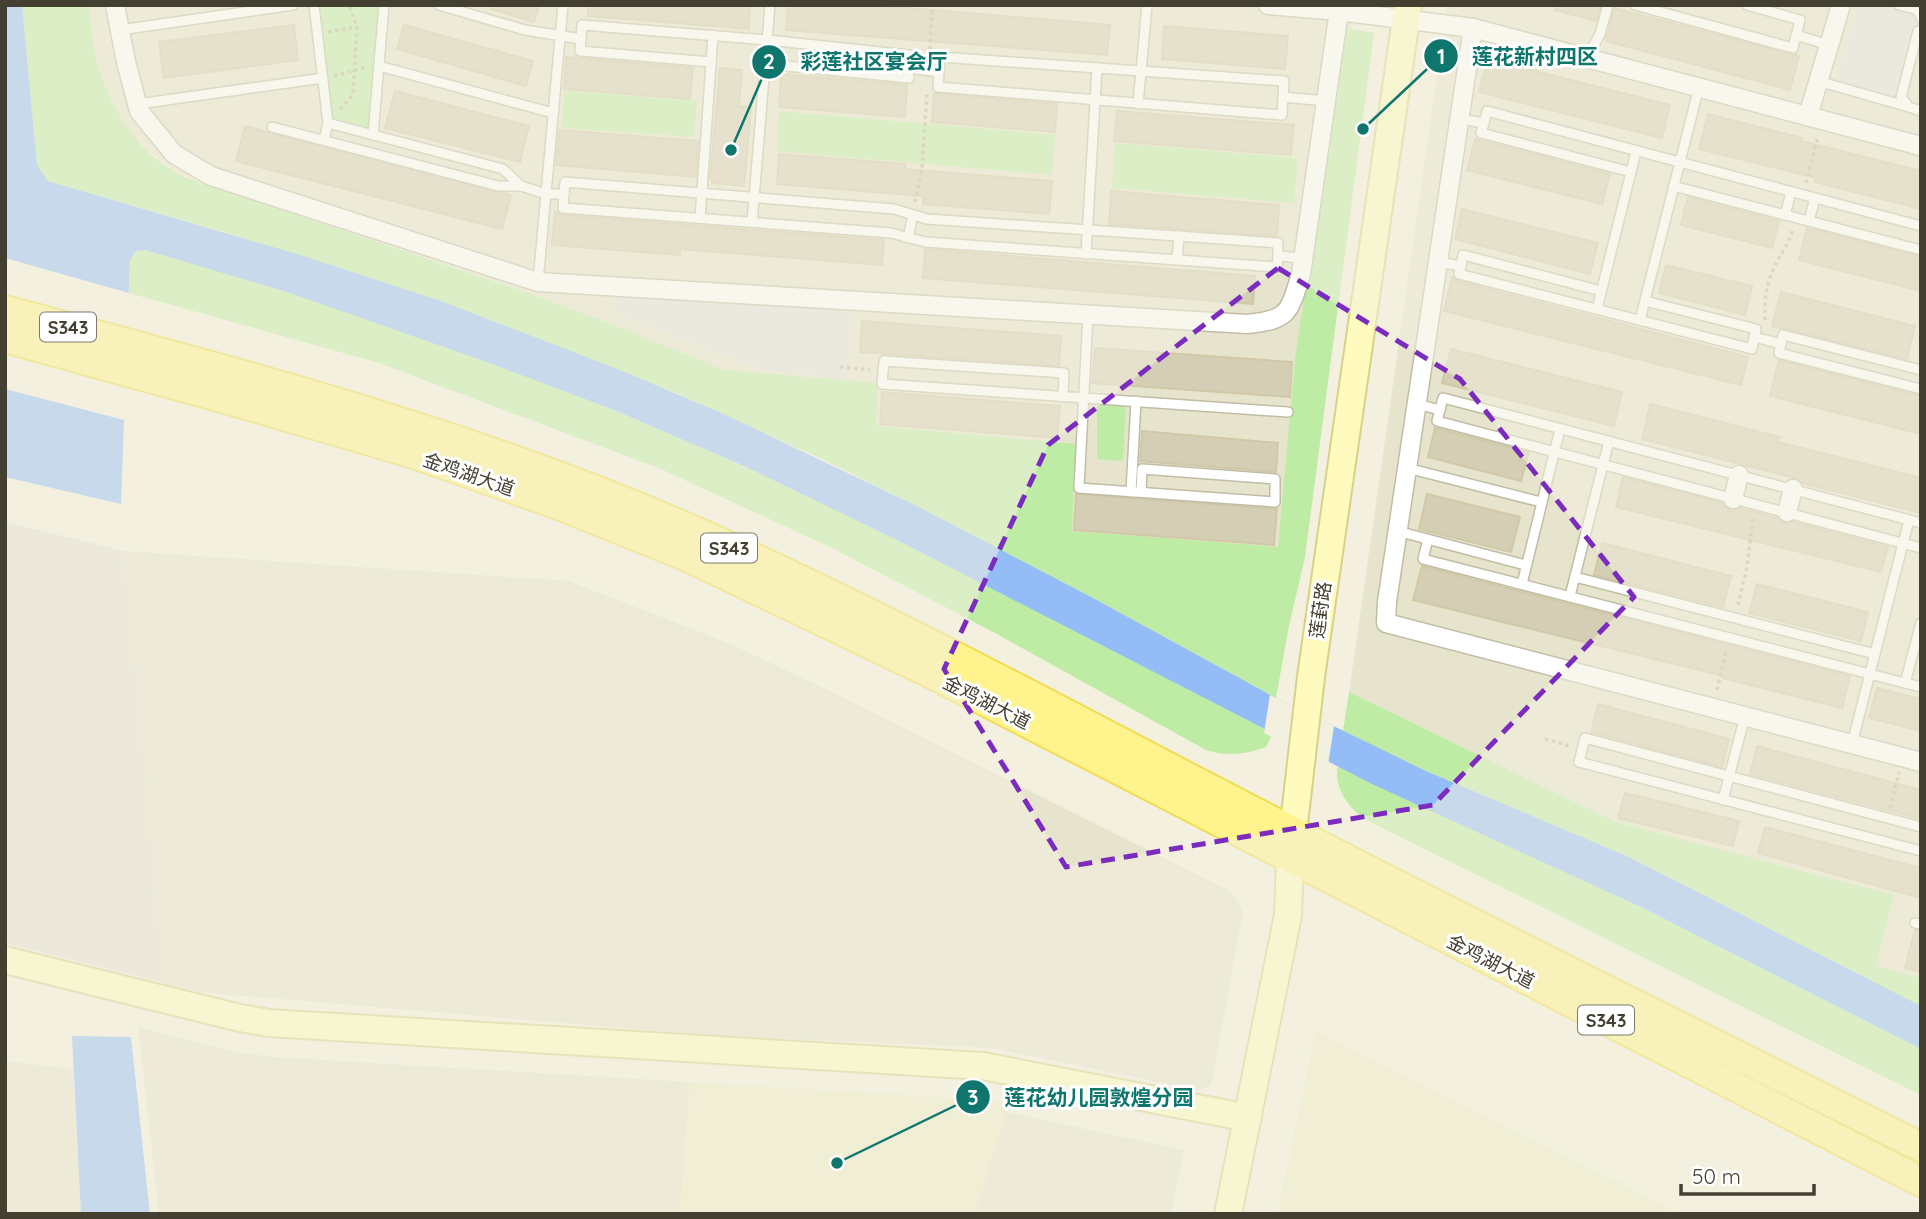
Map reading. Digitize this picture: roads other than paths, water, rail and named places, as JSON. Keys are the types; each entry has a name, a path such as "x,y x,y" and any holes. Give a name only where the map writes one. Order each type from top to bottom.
{"main road":[{"name":"金鸡湖大道","path":"5,310 415,427 562,478 695,531 937,648 1292,846 1921,1182"},
{"name":"金鸡湖大道","path":"5,338 411,453 556,504 688,557 1921,1147"}],"street":[{"path":"115,5 139,111 174,154 211,176 538,282 1247,324 1272,322 1285,314 1293,300 1303,258 1339,11"},
{"path":"1268,5 1339,11 1408,12 1921,146"},
{"path":"1815,118 1818,81 1841,5"},
{"name":"莲葑路","path":"1228,1214 1288,915 1292,846 1311,677 1408,12"},
{"path":"1473,28 1386,623 1921,762"},
{"path":"1733,499 1740,475"},
{"path":"1787,512 1793,489"},
{"path":"5,960 269,1023 983,1066 1248,1118"}],"lane":[{"path":"120,30 293,5"},
{"path":"314,5 328,122 324,140"},
{"path":"373,135 384,5"},
{"path":"439,5 525,30 581,38"},
{"path":"538,282 563,5"},
{"path":"752,222 770,5"},
{"path":"1138,104 1147,5"},
{"path":"1587,58 1600,34 1608,5"},
{"path":"1636,5 1658,8 1793,48 1800,20 1747,5"},
{"path":"1899,5 1915,9 1920,13 1921,19 1901,97 1909,107"},
{"path":"711,62 580,51 582,25 909,55 909,78 766,64"},
{"path":"1796,35 1829,45"},
{"path":"700,218 713,36"},
{"path":"940,57 1097,68 1284,81 1282,115 938,87 940,57"},
{"path":"379,66 553,113"},
{"path":"908,68 939,72"},
{"path":"1086,254 1097,68"},
{"path":"138,104 323,78"},
{"path":"1818,81 1921,111"},
{"path":"1640,320 1699,87"},
{"path":"1283,97 1326,101"},
{"path":"1631,172 1481,133 1487,111 1921,226"},
{"path":"1460,119 1484,123"},
{"path":"328,122 503,169 521,186"},
{"path":"272,127 498,186 521,186 546,194 564,194"},
{"path":"1597,309 1636,152"},
{"path":"565,182 894,209 927,219 1278,243 1277,267 925,242 891,233 563,208 564,194 565,182"},
{"path":"1673,186 1921,250"},
{"path":"1785,215 1791,192"},
{"path":"1809,221 1815,198"},
{"path":"908,238 913,215"},
{"path":"1177,260 1179,236"},
{"path":"1601,290 1463,255 1459,274 1752,349 1759,339"},
{"path":"1278,256 1303,258"},
{"path":"1438,261 1461,266"},
{"path":"1645,300 1756,329 1759,339"},
{"path":"1087,315 1079,488 1275,502 1275,479 1142,469 1136,492"},
{"path":"1921,370 1783,335 1779,353 1921,389"},
{"path":"1759,339 1781,344"},
{"path":"1063,396 1064,373 884,361 882,384 1288,412"},
{"path":"1921,523 1443,398 1437,421 1921,548"},
{"path":"1136,401 1136,492"},
{"path":"1417,404 1440,410"},
{"path":"1522,584 1560,429"},
{"path":"1570,596 1609,441"},
{"path":"1407,468 1541,502"},
{"path":"1852,744 1909,520"},
{"path":"1398,531 1525,565"},
{"path":"1428,539 1423,559 1921,687"},
{"path":"1575,577 1875,654"},
{"path":"1906,683 1916,664 1921,623"},
{"path":"1723,800 1745,716"},
{"path":"1921,827 1585,738 1579,762 1921,851"}],"water":[{"path":"5,5 22,5 37,165 48,181 297,254 441,301 625,372 726,415 917,506 1276,698 1426,771 1629,857 1921,1006 1921,1049 1641,907 1372,784 899,541 746,467 614,410 287,292 145,250 136,251 130,260 121,504 5,477"},
{"path":"72,1036 131,1037 150,1214 81,1214"}],"place":[{"name":"莲花新村四区","path":"1363,129"},
{"name":"彩莲社区宴会厅","path":"731,150"},
{"name":"莲花幼儿园敦煌分园","path":"837,1163"}]}
